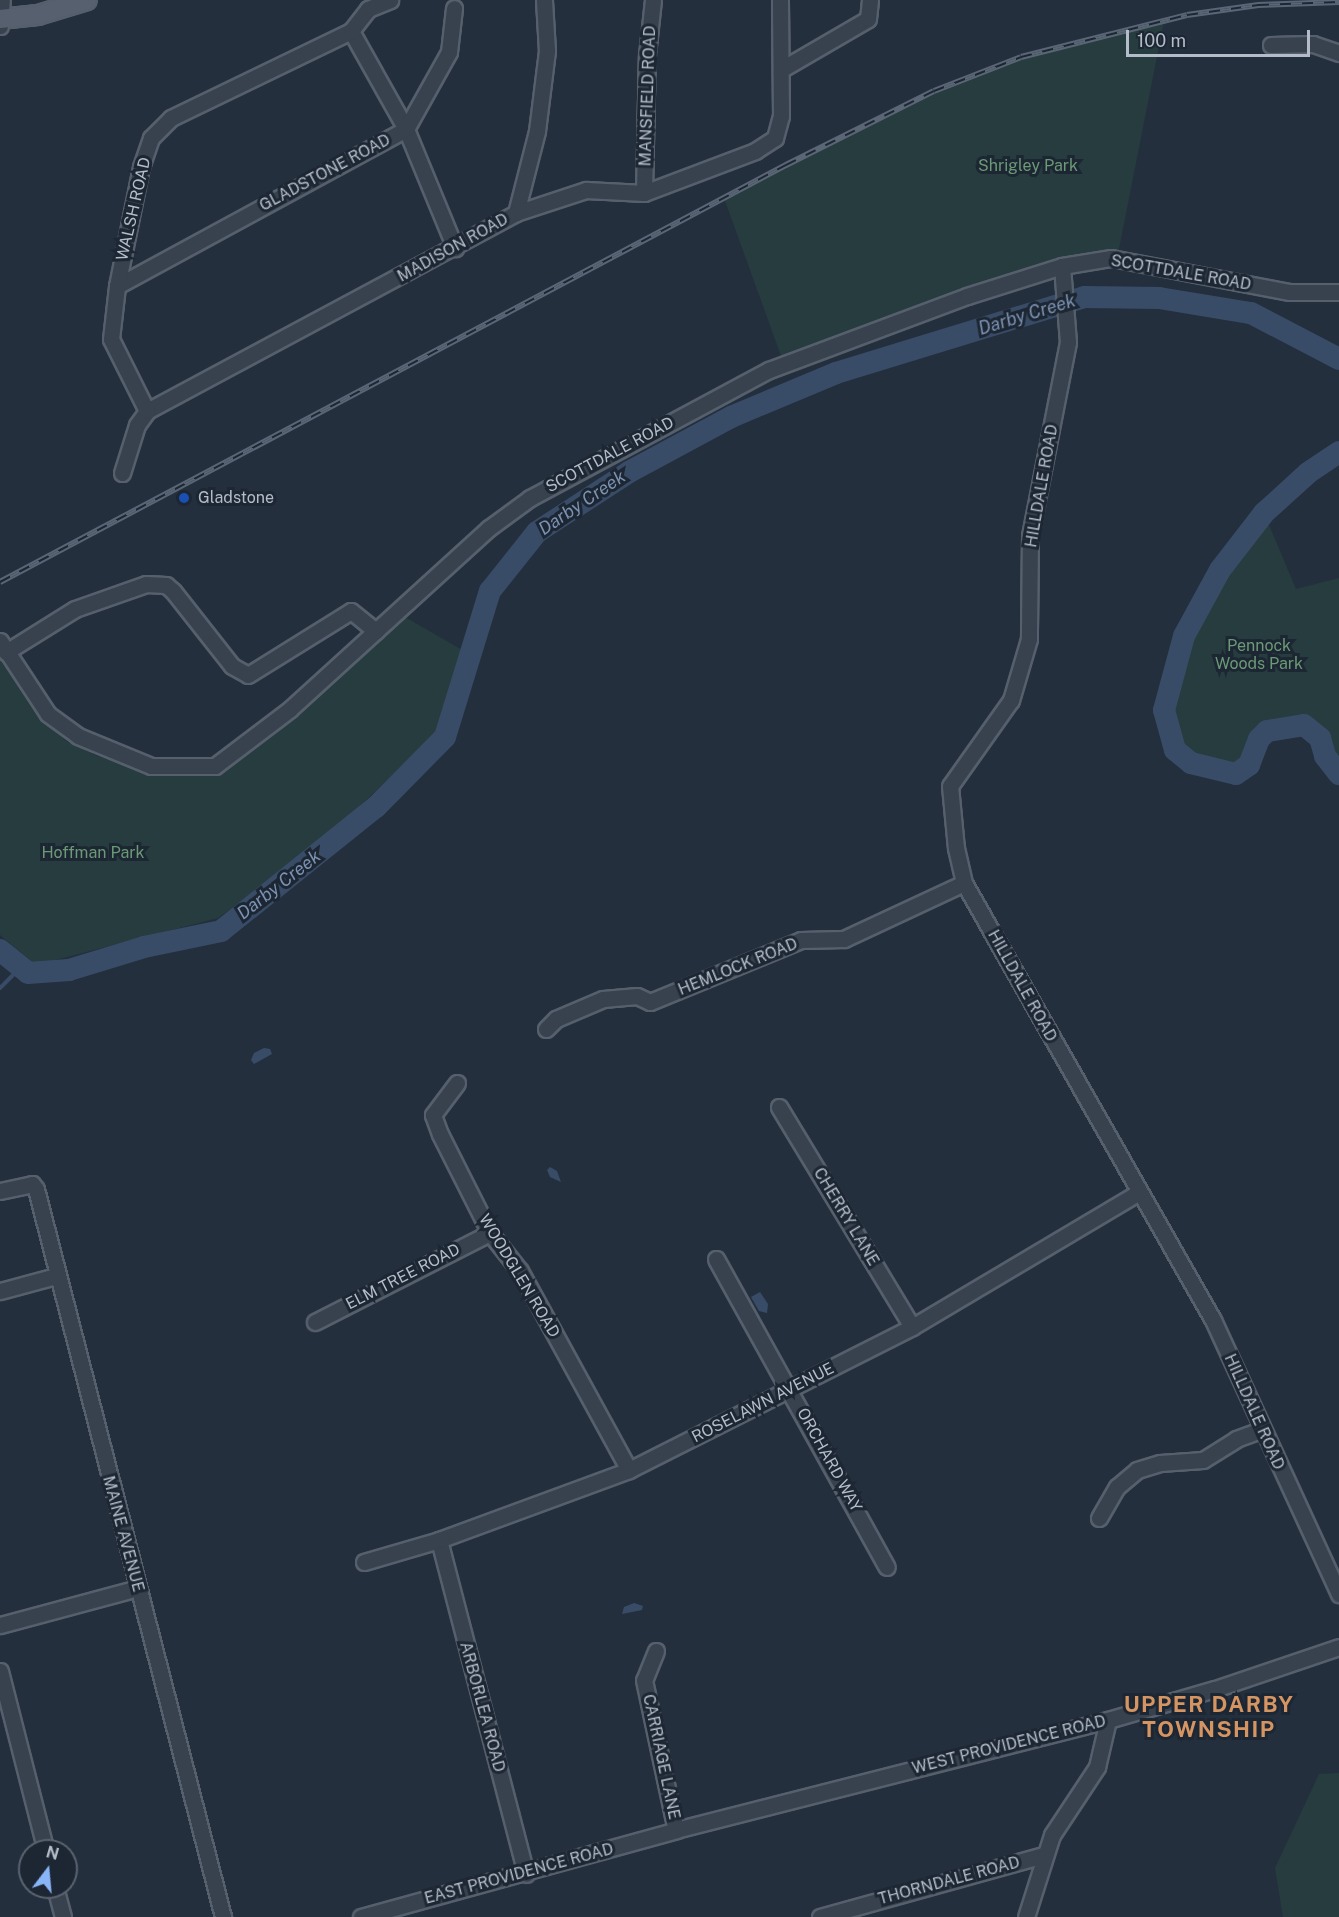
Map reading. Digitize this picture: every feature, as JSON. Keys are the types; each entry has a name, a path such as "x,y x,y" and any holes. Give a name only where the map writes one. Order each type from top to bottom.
{"main road":[{"path":"1,22 38,15 87,0"}],"street":[{"path":"1,22 2,0"},
{"name":"WALSH ROAD","path":"147,411 111,339 117,286 141,167 151,138 171,118 351,31 367,4 390,0"},
{"path":"516,213 537,131 547,51 543,0"},
{"name":"MANSFIELD ROAD","path":"644,193 647,55 653,0"},
{"path":"780,0 782,69 868,19 870,0"},
{"name":"GLADSTONE ROAD","path":"117,286 406,129 449,52 456,2"},
{"path":"351,31 406,129 455,248"},
{"path":"1271,45 1313,44 1339,53"},
{"name":"MADISON ROAD","path":"147,411 455,248 516,213 586,190 644,193 755,151 775,138 781,116 782,69"},
{"name":"SCOTTDALE ROAD","path":"3,646 48,714 78,736 152,766 215,766 250,743 489,528 530,498 769,370 876,328 1111,258 1290,292 1339,292"},
{"name":"HILLDALE ROAD","path":"1062,271 1068,342 1030,536 1029,639 1011,700 950,786 956,848 964,883 1138,1193 1213,1320 1339,1594"},
{"path":"122,473 137,425 147,411"},
{"path":"3,646 75,609 146,584 166,585 232,666 248,675 351,610 376,631"},
{"name":"HEMLOCK ROAD","path":"546,1029 556,1019 603,999 637,996 650,1002 801,940 844,939 964,883"},
{"name":"WOODGLEN ROAD","path":"457,1083 433,1115 490,1233 520,1271 629,1470"},
{"name":"CHERRY LANE","path":"779,1107 912,1327"},
{"name":"MAINE AVENUE","path":"0,1191 32,1184 36,1190 56,1276 223,1917"},
{"name":"ROSELAWN AVENUE","path":"364,1562 438,1540 629,1470 912,1327 1138,1193"},
{"name":"ELM TREE ROAD","path":"315,1322 490,1233"},
{"name":"ORCHARD WAY","path":"716,1259 887,1567"},
{"path":"0,1291 56,1276"},
{"path":"1099,1518 1117,1487 1137,1470 1167,1462 1203,1460 1236,1440 1262,1430"},
{"name":"ARBORLEA ROAD","path":"438,1540 526,1874"},
{"path":"0,1626 138,1588"},
{"name":"WEST PROVIDENCE ROAD","path":"676,1830 1108,1720 1215,1689 1339,1647"},
{"name":"CARRIAGE LANE","path":"657,1651 644,1680 676,1830"},
{"path":"0,1671 43,1839"},
{"path":"1026,1917 1043,1855 1064,1814 1097,1767 1108,1720"},
{"name":"EAST PROVIDENCE ROAD","path":"361,1917 526,1874 676,1830"},
{"name":"THORNDALE ROAD","path":"820,1917 1043,1855"},
{"path":"58,1899 63,1917"}],"green space":[{"name":"Shrigley Park","path":"1164,21 1117,259 1062,266 784,364 724,198 872,120 991,68 1069,42"},
{"name":"Pennock Woods Park","path":"1264,513 1296,589 1339,578 1339,774 1325,756 1320,738 1304,725 1267,731 1259,739 1249,765 1236,774 1191,763 1175,750 1168,733 1164,710 1184,636 1220,570"},
{"name":"Hoffman Park","path":"405,617 464,651 438,734 306,855 218,918 36,965 0,935 0,659 33,710 66,741 97,756 150,769 229,766"},
{"path":"1339,1773 1339,1917 1283,1917 1275,1868 1319,1774"}],"water":[{"path":"264,1048 270,1049 272,1054 254,1064 251,1060 254,1053"},
{"path":"550,1167 557,1171 561,1182 550,1177 547,1170"},
{"path":"760,1292 768,1304 767,1313 759,1311 751,1297"},
{"path":"634,1603 643,1606 642,1610 622,1614 624,1607"}],"waterway":[{"name":"Darby Creek","path":"0,950 28,973 69,970 144,947 221,931 376,807 445,737 490,591 537,532 629,472 731,417 836,373 1085,297 1159,298 1251,313 1339,359"},
{"name":"Darby Creek","path":"1339,452 1308,473 1264,513 1220,570 1184,636 1164,710 1175,750 1191,763 1236,774 1249,765 1259,739 1267,731 1304,725 1320,738 1325,756 1339,774"},
{"path":"0,988 21,967"}],"railway":[{"path":"0,582 786,165 934,91 1021,57 1187,15 1258,5 1339,2"}],"place":[{"name":"Gladstone","path":"184,498"}],"district":[{"name":"UPPER DARBY TOWNSHIP","path":"1209,1716"}]}
